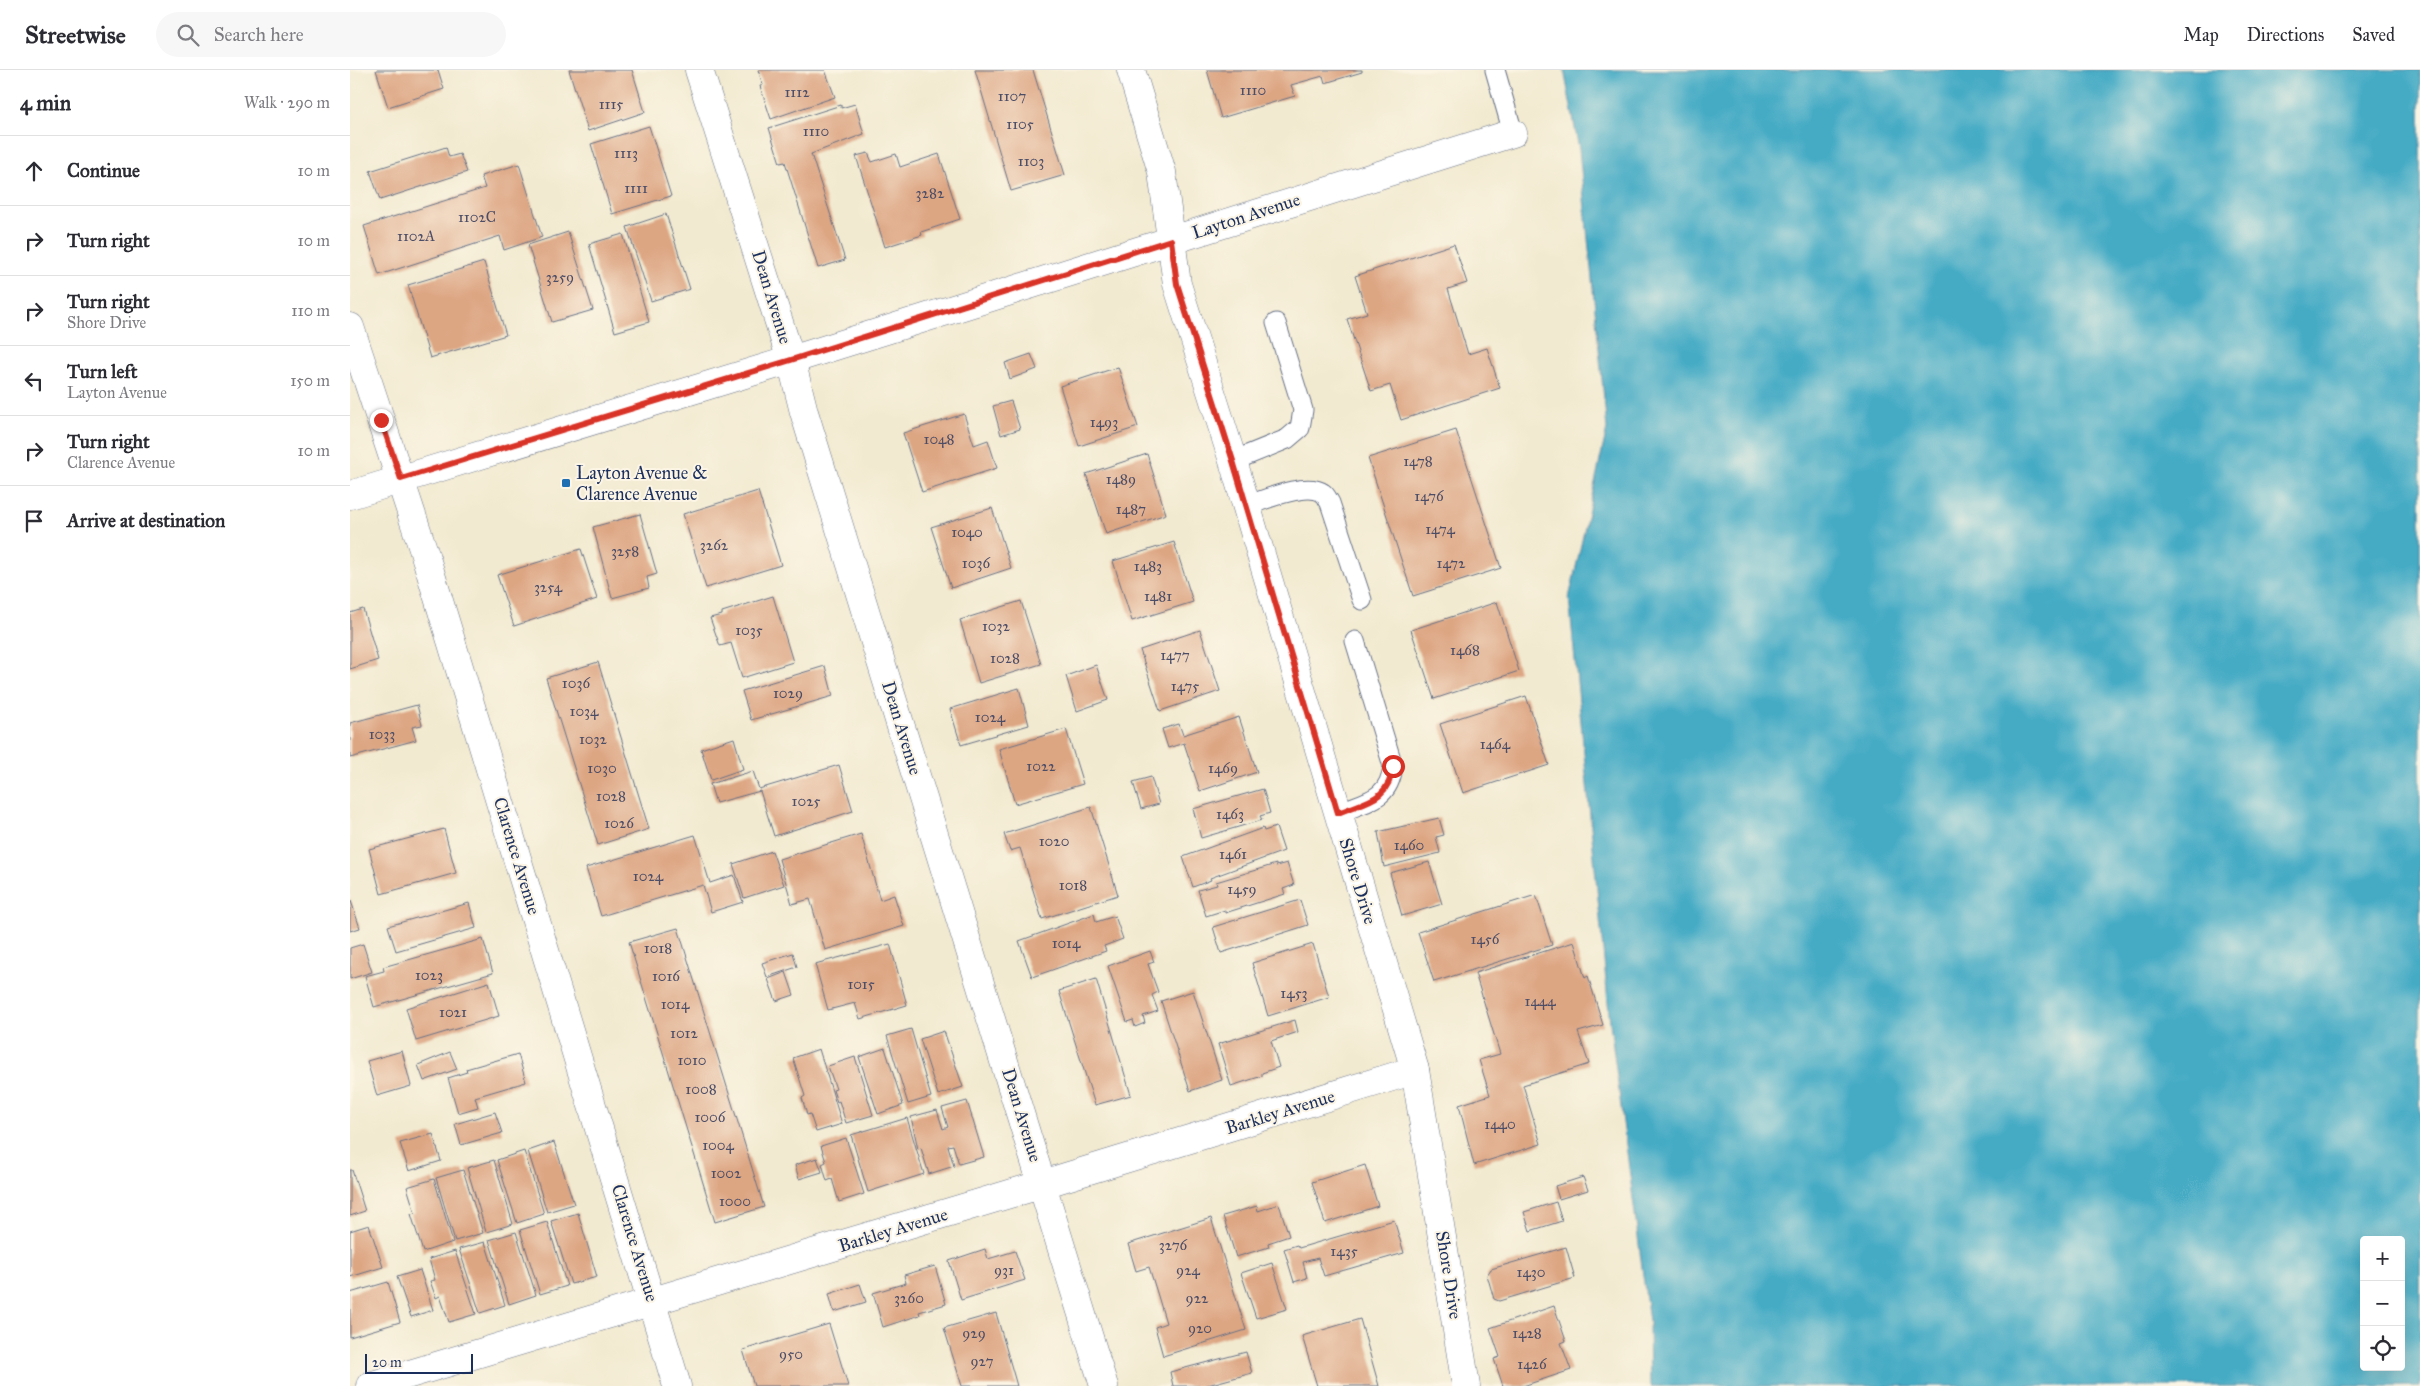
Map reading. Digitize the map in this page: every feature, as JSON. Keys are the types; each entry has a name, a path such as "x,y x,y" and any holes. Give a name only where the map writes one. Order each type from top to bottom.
{"street":[{"name":"Dean Avenue","path":"699,70 791,360 804,412 1104,1386"},
{"name":"Shore Drive","path":"1131,70 1162,172 1177,284 1233,461 1415,1070 1466,1386"},
{"name":"Layton Avenue","path":"350,495 791,360 1513,133"},
{"name":"Clarence Avenue","path":"350,327 401,479 653,1301 677,1386"},
{"name":"Barkley Avenue","path":"370,1386 1415,1070"}],"lane":[{"path":"1495,70 1513,133"},
{"path":"1233,461 1287,439 1300,428 1303,410 1276,323"},
{"path":"1246,506 1302,489 1314,489 1324,493 1330,503 1362,600"},
{"path":"1338,813 1381,795 1391,781 1393,766 1355,642"}],"water":[{"path":"1564,70 2420,70 2420,1386 1650,1386 1649,1321 1610,1023 1569,598 1607,429 1579,149"}],"building":[{"path":"376,70 438,70 444,89 388,107"},
{"path":"569,70 632,70 645,112 588,131"},
{"path":"758,70 825,70 835,97 771,119 760,86 763,85"},
{"path":"975,70 1033,70 1065,175 1011,191"},
{"path":"1207,70 1362,70 1362,72 1325,83 1323,76 1291,85 1295,96 1221,118"},
{"path":"855,104 864,134 811,154 845,260 818,268 785,162 780,163 769,128 841,105 841,108"},
{"path":"649,126 671,196 612,214 591,144"},
{"path":"446,147 449,157 460,154 467,172 380,200 370,171"},
{"path":"868,153 872,162 896,154 900,167 939,154 960,219 921,232 922,235 885,247 856,156"},
{"path":"519,164 542,237 504,250 500,236 379,275 364,226 485,188 481,176"},
{"path":"666,214 690,289 651,301 627,227"},
{"path":"568,232 593,310 552,322 528,245"},
{"path":"623,234 649,322 615,332 589,244"},
{"path":"1454,244 1467,283 1448,289 1468,354 1487,348 1500,388 1401,420 1390,385 1371,391 1347,319 1367,313 1355,276"},
{"path":"484,262 506,335 430,358 408,285"},
{"path":"1031,354 1037,369 1010,379 1005,363"},
{"path":"1118,367 1138,427 1079,446 1060,386"},
{"path":"1011,401 1020,429 1001,435 993,406"},
{"path":"964,414 974,445 988,440 997,468 922,492 903,433"},
{"path":"1456,430 1501,568 1413,596 1368,458"},
{"path":"1147,454 1166,514 1106,534 1086,474"},
{"path":"758,491 781,565 706,588 683,514"},
{"path":"992,508 1011,568 951,588 931,527"},
{"path":"640,514 657,574 647,577 649,588 612,598 593,527"},
{"path":"1174,542 1193,602 1132,621 1113,561"},
{"path":"581,549 597,599 514,626 497,575"},
{"path":"773,596 793,662 742,678 731,643 720,646 710,618 722,615 722,612"},
{"path":"1021,601 1041,664 979,683 960,620"},
{"path":"1497,602 1519,671 1434,699 1411,630"},
{"path":"363,609 378,660 350,669 350,613"},
{"path":"1200,630 1220,691 1160,711 1140,650"},
{"path":"598,662 649,829 598,845 546,678"},
{"path":"1096,665 1108,700 1077,711 1066,676"},
{"path":"825,666 833,696 751,720 742,691"},
{"path":"1019,688 1029,725 961,745 950,709"},
{"path":"1526,696 1549,765 1463,793 1440,724"},
{"path":"417,705 422,725 412,727 416,740 350,758 350,723"},
{"path":"1239,717 1257,772 1200,791 1184,743 1168,748 1162,729 1179,724 1183,735"},
{"path":"1066,729 1083,784 1015,804 999,749"},
{"path":"734,738 743,769 711,780 701,749"},
{"path":"839,765 853,811 774,836 760,791 716,803 710,784 753,771 759,789"},
{"path":"1151,777 1159,804 1141,809 1133,782"},
{"path":"1263,789 1270,813 1260,816 1262,820 1201,838 1193,809"},
{"path":"1091,807 1118,895 1042,919 1020,848 1010,851 1004,834"},
{"path":"1439,818 1444,835 1436,837 1440,853 1384,867 1378,832"},
{"path":"1276,827 1284,851 1210,878 1211,880 1193,887 1183,857 1263,828 1264,831"},
{"path":"444,829 456,873 381,894 369,849"},
{"path":"861,834 880,900 894,895 904,926 825,950 810,899 792,904 779,859"},
{"path":"695,835 710,883 734,875 743,902 711,912 703,885 601,916 586,868"},
{"path":"772,851 784,885 744,898 733,864"},
{"path":"1429,862 1442,904 1402,916 1390,873"},
{"path":"1287,863 1294,885 1283,889 1285,894 1225,913 1225,910 1206,916 1198,890 1217,885 1216,882 1276,864 1276,866"},
{"path":"1536,895 1552,945 1434,982 1418,932"},
{"path":"350,898 360,928 350,931"},
{"path":"1300,900 1308,925 1221,953 1213,927"},
{"path":"469,903 476,928 396,951 388,926"},
{"path":"1094,914 1096,922 1115,916 1123,939 1104,946 1106,951 1032,977 1019,941"},
{"path":"678,928 764,1207 715,1222 629,942"},
{"path":"483,939 493,973 374,1007 365,976 384,971 383,967"},
{"path":"1574,942 1585,978 1588,976 1603,1025 1578,1032 1589,1064 1523,1085 1541,1144 1474,1165 1459,1105 1490,1095 1479,1060 1500,1054 1475,973"},
{"path":"363,944 372,972 350,979 350,948"},
{"path":"890,944 907,1005 860,1019 855,1003 828,1010 815,964"},
{"path":"1313,944 1329,997 1268,1016 1252,963"},
{"path":"1150,951 1154,962 1148,964 1158,992 1152,995 1158,1011 1143,1016 1145,1023 1135,1027 1133,1020 1127,1022 1108,966"},
{"path":"793,953 797,967 767,977 762,963"},
{"path":"786,972 794,995 776,1001 768,979"},
{"path":"1096,979 1131,1095 1095,1105 1059,991"},
{"path":"489,982 499,1016 416,1041 406,1008"},
{"path":"1193,991 1222,1080 1190,1091 1161,1001"},
{"path":"1295,1020 1298,1032 1271,1041 1279,1067 1262,1073 1262,1076 1231,1086 1218,1044"},
{"path":"911,1029 931,1097 908,1104 887,1036"},
{"path":"944,1031 963,1087 938,1095 920,1039"},
{"path":"885,1048 903,1105 878,1114 859,1057"},
{"path":"819,1049 842,1124 816,1132 810,1114 807,1115 802,1098 805,1096 793,1058"},
{"path":"402,1051 411,1086 377,1096 367,1061"},
{"path":"450,1052 457,1069 424,1081 418,1065"},
{"path":"518,1054 526,1082 475,1097 478,1107 458,1113 448,1078 467,1072 466,1069"},
{"path":"855,1057 873,1115 846,1123 839,1101 837,1102 833,1090 836,1089 828,1066"},
{"path":"967,1101 984,1157 959,1164 953,1145 948,1146 954,1166 929,1174 921,1148 918,1149 911,1117 937,1110 943,1129 948,1127 942,1108"},
{"path":"495,1112 502,1133 461,1145 455,1124"},
{"path":"907,1118 924,1174 868,1192 851,1135"},
{"path":"433,1134 441,1161 409,1171 400,1143"},
{"path":"846,1138 864,1194 839,1202 832,1179 827,1181 822,1164 826,1162 821,1146"},
{"path":"554,1142 574,1204 547,1212 528,1151"},
{"path":"524,1151 544,1214 517,1223 497,1160"},
{"path":"817,1158 822,1172 799,1179 795,1165"},
{"path":"494,1160 513,1224 486,1232 467,1168"},
{"path":"1365,1165 1378,1206 1325,1223 1312,1182"},
{"path":"350,1170 352,1170 365,1211 350,1216"},
{"path":"463,1170 483,1233 455,1241 436,1178"},
{"path":"1583,1177 1588,1190 1559,1199 1555,1186"},
{"path":"434,1179 453,1242 423,1252 411,1214 415,1213 407,1187"},
{"path":"1556,1202 1562,1221 1530,1231 1524,1212"},
{"path":"1279,1204 1289,1236 1268,1243 1269,1247 1236,1257 1223,1216 1257,1206 1258,1211"},
{"path":"578,1213 597,1277 571,1284 551,1221"},
{"path":"1211,1218 1246,1330 1163,1356 1155,1327 1166,1323 1149,1267 1136,1271 1128,1244"},
{"path":"1394,1220 1404,1253 1324,1276 1318,1258 1303,1262 1307,1278 1294,1282 1284,1249 1297,1245 1299,1248"},
{"path":"547,1222 567,1286 540,1294 520,1230"},
{"path":"369,1225 383,1267 350,1277 350,1231"},
{"path":"516,1232 536,1295 509,1304 489,1240"},
{"path":"485,1242 505,1305 480,1313 459,1249"},
{"path":"1566,1247 1575,1278 1499,1301 1494,1299 1487,1275 1491,1269"},
{"path":"985,1249 988,1259 1015,1251 1025,1280 961,1300 949,1261"},
{"path":"455,1251 476,1314 449,1322 440,1296 436,1298 430,1281 435,1280 429,1259"},
{"path":"1272,1263 1287,1309 1256,1318 1241,1273"},
{"path":"935,1266 946,1304 919,1312 920,1315 883,1327 873,1293 906,1283 904,1275"},
{"path":"420,1270 433,1310 411,1317 397,1277"},
{"path":"388,1282 400,1322 350,1337 350,1293"},
{"path":"860,1284 866,1302 834,1312 829,1294"},
{"path":"1554,1306 1566,1341 1561,1343 1571,1370 1523,1386 1503,1386 1494,1359 1500,1357 1490,1328"},
{"path":"996,1313 1017,1386 962,1386 944,1328"},
{"path":"1360,1319 1379,1386 1317,1386 1302,1336"},
{"path":"829,1324 848,1386 754,1386 743,1350"},
{"path":"1246,1352 1252,1373 1204,1386 1173,1386 1170,1372"}],"place":[{"name":"Layton Avenue & Clarence Avenue","path":"566,483"}],"route":[{"path":"381,420 401,479 791,360 1171,240 1177,284 1233,461 1338,813 1381,795 1391,781 1393,766"}]}
